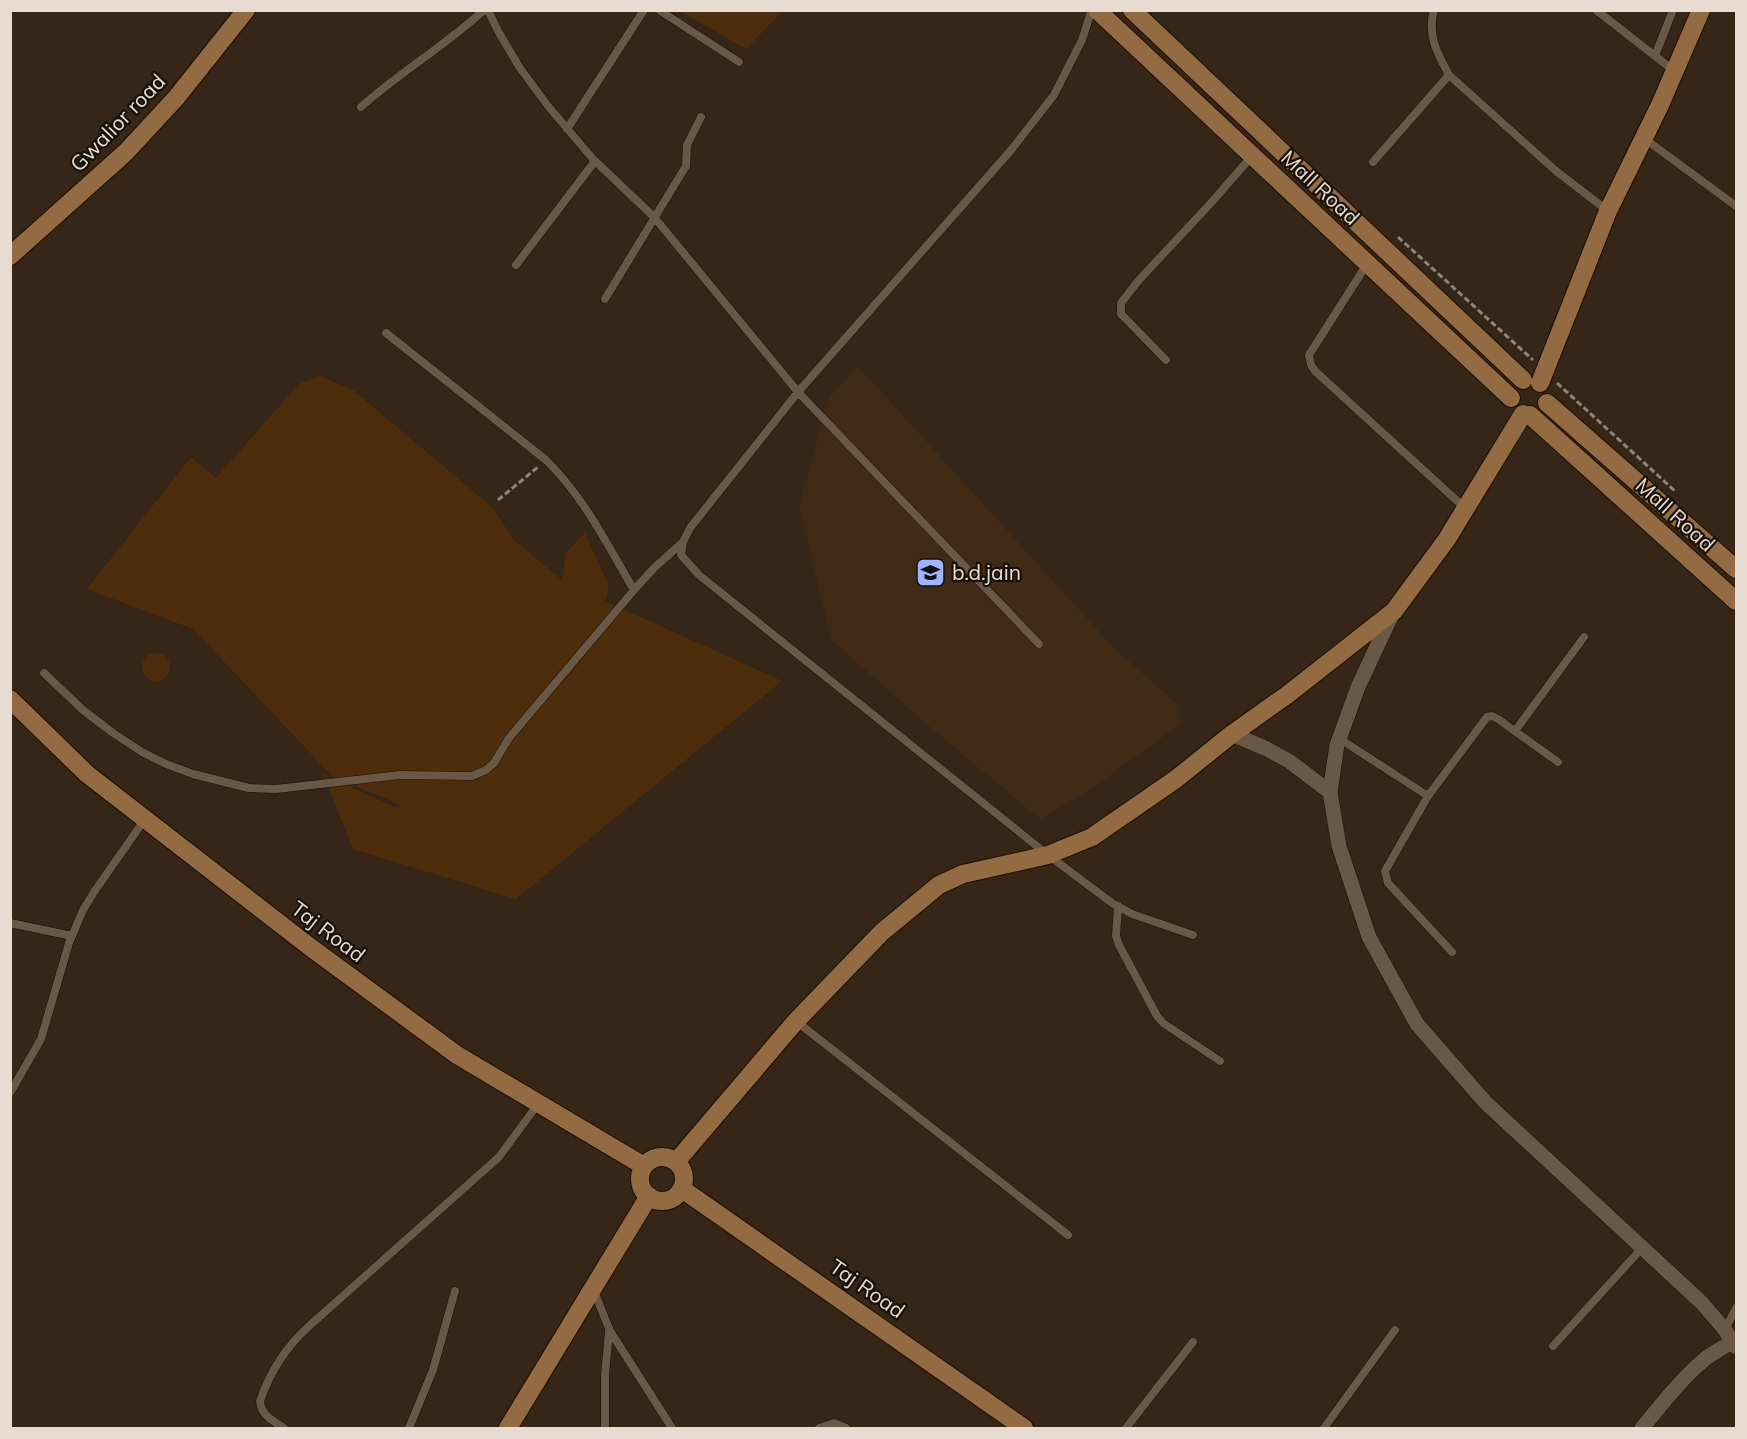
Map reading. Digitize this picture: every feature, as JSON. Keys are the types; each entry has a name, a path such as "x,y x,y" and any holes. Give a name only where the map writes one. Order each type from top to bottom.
{"main road":[{"name":"Gwalior road","path":"10,256 126,152 176,98 246,10"},
{"name":"Mall Road","path":"1132,10 1536,378"},
{"path":"1536,378 1547,394 1546,403 1540,411 1526,415 1517,411 1511,398 1514,387 1536,378 1608,211 1644,138 1701,10"},
{"name":"Mall Road","path":"1093,11 1253,154 1511,398"},
{"name":"Mall Road","path":"1546,403 1737,569"},
{"name":"Mall Road","path":"1526,415 1737,601"},
{"path":"676,1162 796,1021 882,932 939,885 963,874 1048,855 1092,837 1176,779 1394,610 1448,539 1526,415"},
{"name":"Taj Road","path":"10,699 87,774 310,947 457,1056 644,1166"},
{"path":"663,1157 676,1162 683,1172 684,1184 678,1195 667,1201 649,1197 641,1186 641,1172 644,1166 656,1158 663,1157"},
{"name":"Taj Road","path":"682,1189 1024,1428"},
{"path":"508,1428 649,1197"}],"street":[{"path":"1394,610 1358,687 1340,739 1330,792 1339,846 1369,937 1417,1024 1485,1102 1702,1304 1731,1339 1695,1368 1642,1428"},
{"path":"1232,734 1289,761 1330,792"}],"lane":[{"path":"361,107 484,10"},
{"path":"488,10 520,68 567,129 595,161 654,217 798,393 1039,644"},
{"path":"567,129 644,10"},
{"path":"659,10 739,62"},
{"path":"1434,10 1430,23 1434,46 1449,75 1556,171 1608,211"},
{"path":"1596,10 1675,71"},
{"path":"1655,56 1673,10"},
{"path":"1093,11 1082,40 1054,95 1012,149 798,393 690,528 681,551 682,558 699,575 1048,855 1132,914 1193,935"},
{"path":"1373,162 1449,75"},
{"path":"605,298 686,166 687,145 701,117"},
{"path":"1644,138 1737,206"},
{"path":"1166,360 1121,314 1121,303 1138,281 1253,154"},
{"path":"516,265 595,161"},
{"path":"1367,263 1309,355 1311,365 1466,509"},
{"path":"386,333 546,460 562,476 579,499 634,590"},
{"path":"44,673 83,710 112,733 166,764 213,780 249,788 276,789 400,775 472,776 486,770 494,763 509,738 634,590 683,542"},
{"path":"1515,731 1584,637"},
{"path":"1452,952 1388,883 1385,871 1428,796 1487,717 1492,716 1558,762"},
{"path":"1340,739 1428,796"},
{"path":"10,1093 32,1058 40,1039 72,936 93,892 145,819"},
{"path":"1118,906 1116,936 1119,945 1157,1016 1163,1023 1220,1061"},
{"path":"10,923 72,936"},
{"path":"796,1021 1068,1235"},
{"path":"284,1428 260,1409 260,1401 280,1358 308,1327 499,1157 538,1104"},
{"path":"1553,1346 1642,1248"},
{"path":"594,1289 610,1330 672,1428"},
{"path":"409,1428 433,1370 455,1291"},
{"path":"1731,1339 1737,1308"},
{"path":"605,1428 605,1376 610,1330"},
{"path":"1324,1428 1395,1330"},
{"path":"1125,1428 1193,1342"},
{"path":"819,1428 834,1423 846,1428"}],"path":[{"path":"1396,235 1536,378 1684,500"},
{"path":"498,500 546,460"}],"shaded area":[{"path":"783,10 746,49 680,11"},
{"name":"b.d.jain","path":"858,366 1115,649 1178,705 1182,723 1088,791 1040,819 930,727 832,640 799,506 829,398"},
{"path":"320,376 353,390 493,508 514,540 562,580 566,553 585,533 609,586 605,601 782,681 516,899 353,849 323,774 395,807 401,805 333,777 193,629 87,589 191,457 216,478 299,384"},
{"path":"156,653 166,657 170,667 166,677 156,681 146,677 142,667 146,657"}],"place":[{"name":"b.d.jain","path":"931,573"}]}
